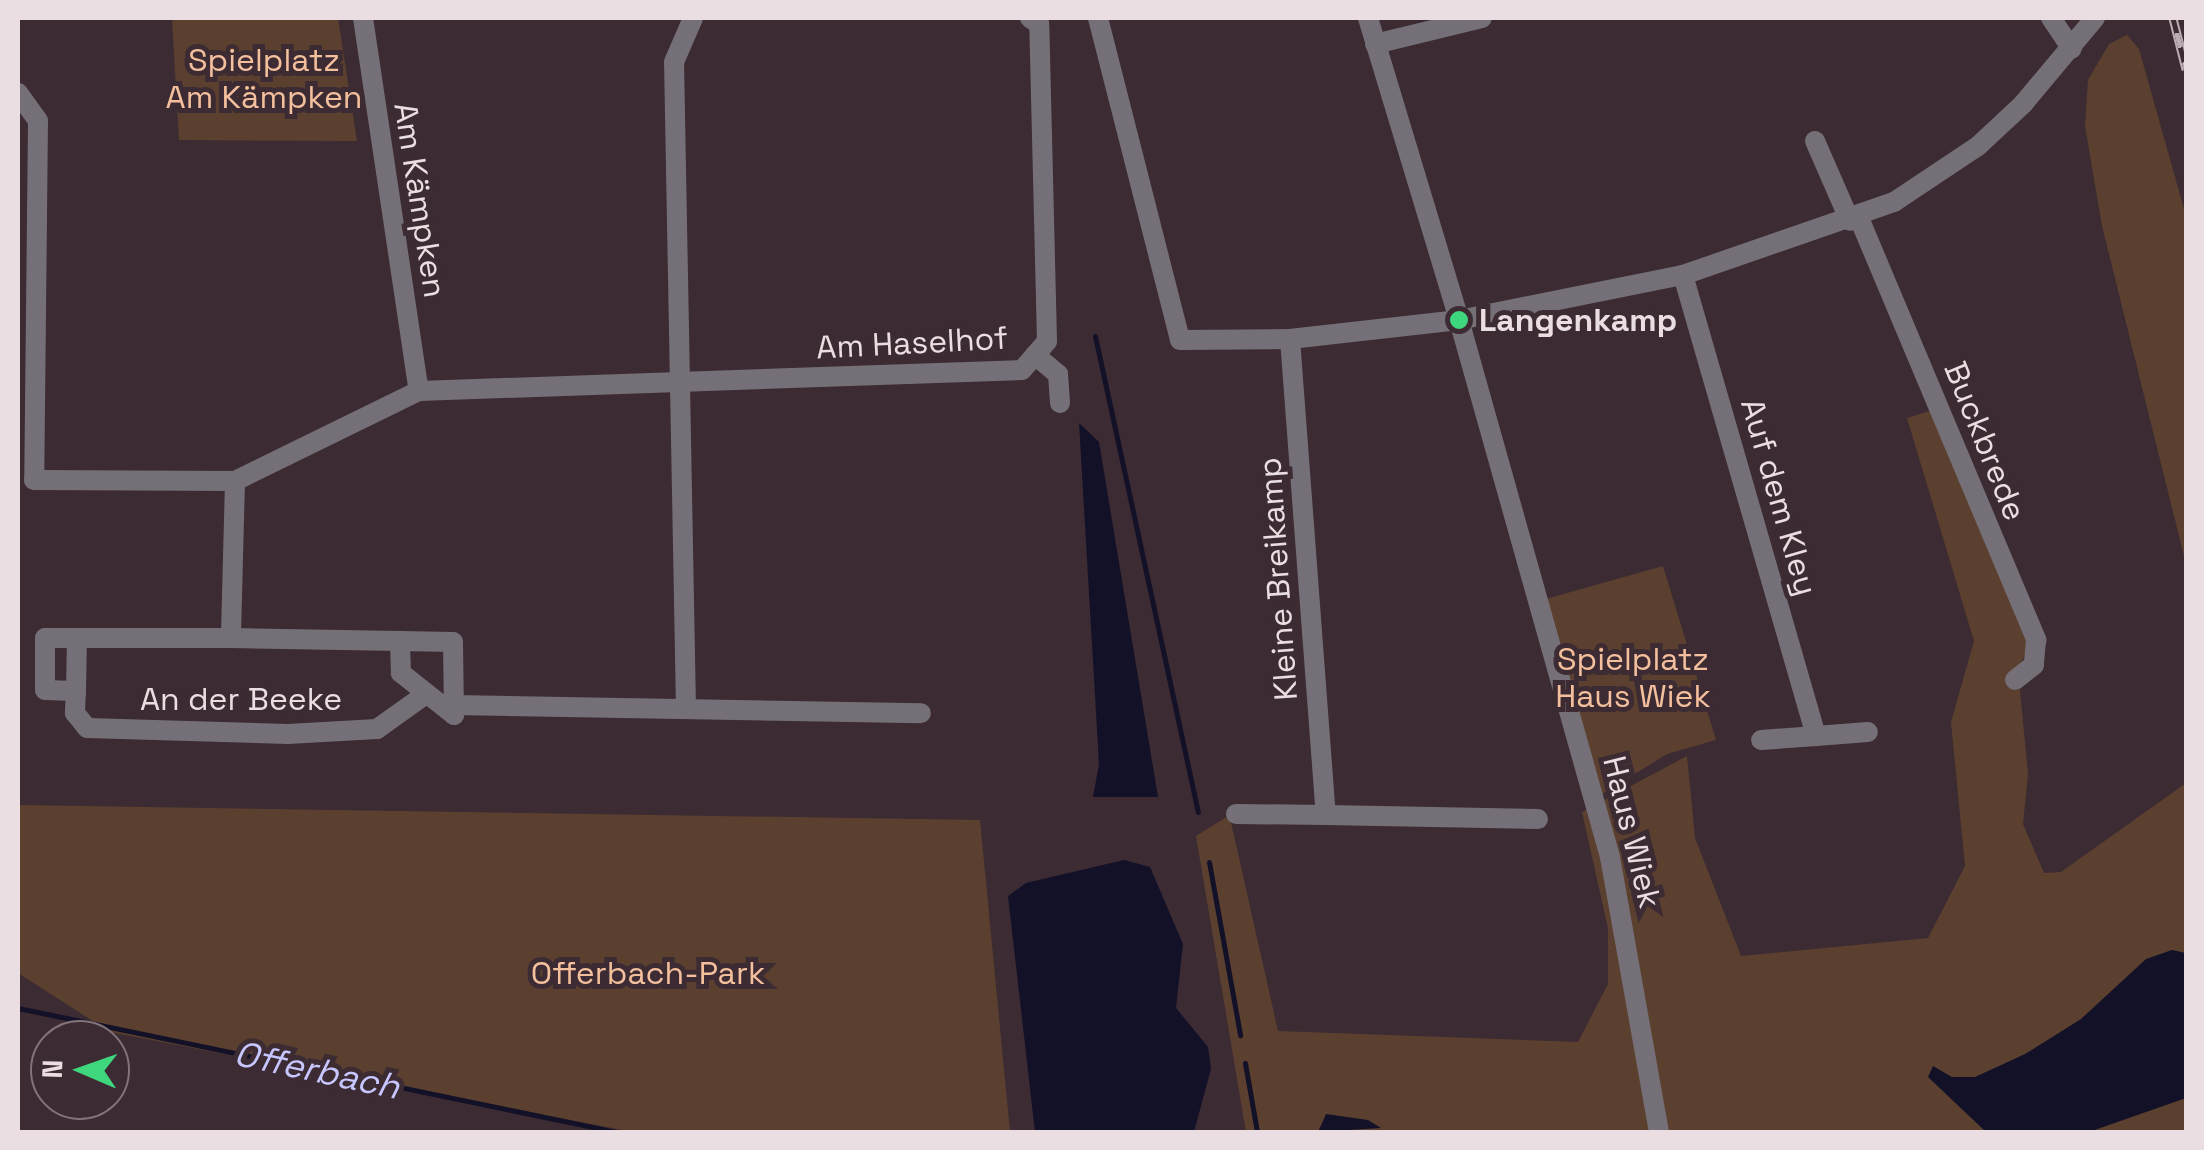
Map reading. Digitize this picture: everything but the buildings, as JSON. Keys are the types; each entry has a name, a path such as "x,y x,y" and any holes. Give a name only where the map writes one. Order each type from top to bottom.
{"street":[{"name":"Am Kämpken","path":"363,18 420,391"},
{"path":"686,708 674,62 692,18"},
{"name":"Am Haselhof","path":"420,391 1022,370 1047,341 1038,24 1030,18"},
{"path":"1098,18 1173,330 1180,340 1198,344 1290,339 1458,320 1683,276 1854,220 1939,177 1978,146 2072,49 2095,18"},
{"path":"1368,18 1458,320"},
{"path":"1376,44 1482,18"},
{"path":"2051,18 2072,49"},
{"path":"18,94 38,121 26,480 235,481 420,391"},
{"path":"1815,141 1854,220"},
{"name":"Buckbrede","path":"1854,220 2036,640 2034,665 2014,680"},
{"name":"Auf dem Kley","path":"1683,276 1816,736"},
{"name":"Haus Wiek","path":"1458,320 1605,840 1660,1132"},
{"name":"Kleine Breikamp","path":"1290,339 1326,814"},
{"path":"1035,355 1058,374 1060,403"},
{"name":"An der Beeke","path":"232,638 235,481"},
{"path":"76,690 45,690 45,672 46,638 77,638"},
{"name":"An der Beeke","path":"426,694 378,729 288,734 87,728 75,713 77,638 453,642 453,705"},
{"path":"400,642 401,673 454,715 453,705 921,713"},
{"path":"1761,740 1868,732"},
{"path":"1236,814 1538,819"}],"green space":[{"name":"Spielplatz Am Kämpken","path":"172,18 338,18 357,141 179,140"},
{"path":"2127,35 2139,49 2186,216 2186,564 2102,226 2085,126 2088,80 2109,44"},
{"path":"1930,411 2029,647 2018,670 2028,774 2023,824 2044,873 2061,872 2186,783 2186,1132 1246,1132 1196,836 1225,818 1230,818 1278,1031 1578,1042 1608,984 1608,928 1582,812 1687,756 1695,838 1741,956 1928,938 1965,866 1951,722 1974,641 1907,418"},
{"name":"Spielplatz Haus Wiek","path":"1663,566 1716,740 1667,754 1602,794 1546,599"},
{"name":"Offerbach-Park","path":"18,805 980,820 1010,1132 633,1132 130,1036 130,1020 91,1020 18,973"}],"shaded area":[{"path":"1079,423 1099,442 1158,797 1093,797 1099,764"},
{"path":"1124,860 1150,867 1183,944 1176,1008 1208,1047 1211,1069 1194,1132 1035,1132 1008,896 1026,883"},
{"path":"2172,950 2186,953 2186,1098 2089,1132 1986,1132 1928,1077 1933,1066 1952,1077 1975,1077 2025,1054 2081,1019 2146,959"},
{"path":"1326,1114 1368,1120 1381,1128 1318,1132"}],"waterway":[{"path":"1095,336 1198,812"},
{"path":"1209,862 1240,1035"},
{"name":"Offerbach","path":"18,1008 617,1132"},
{"path":"1245,1063 1257,1132"}],"railway":[{"path":"2173,18 2186,69"}],"place":[{"name":"Langenkamp","path":"1459,320"}]}
